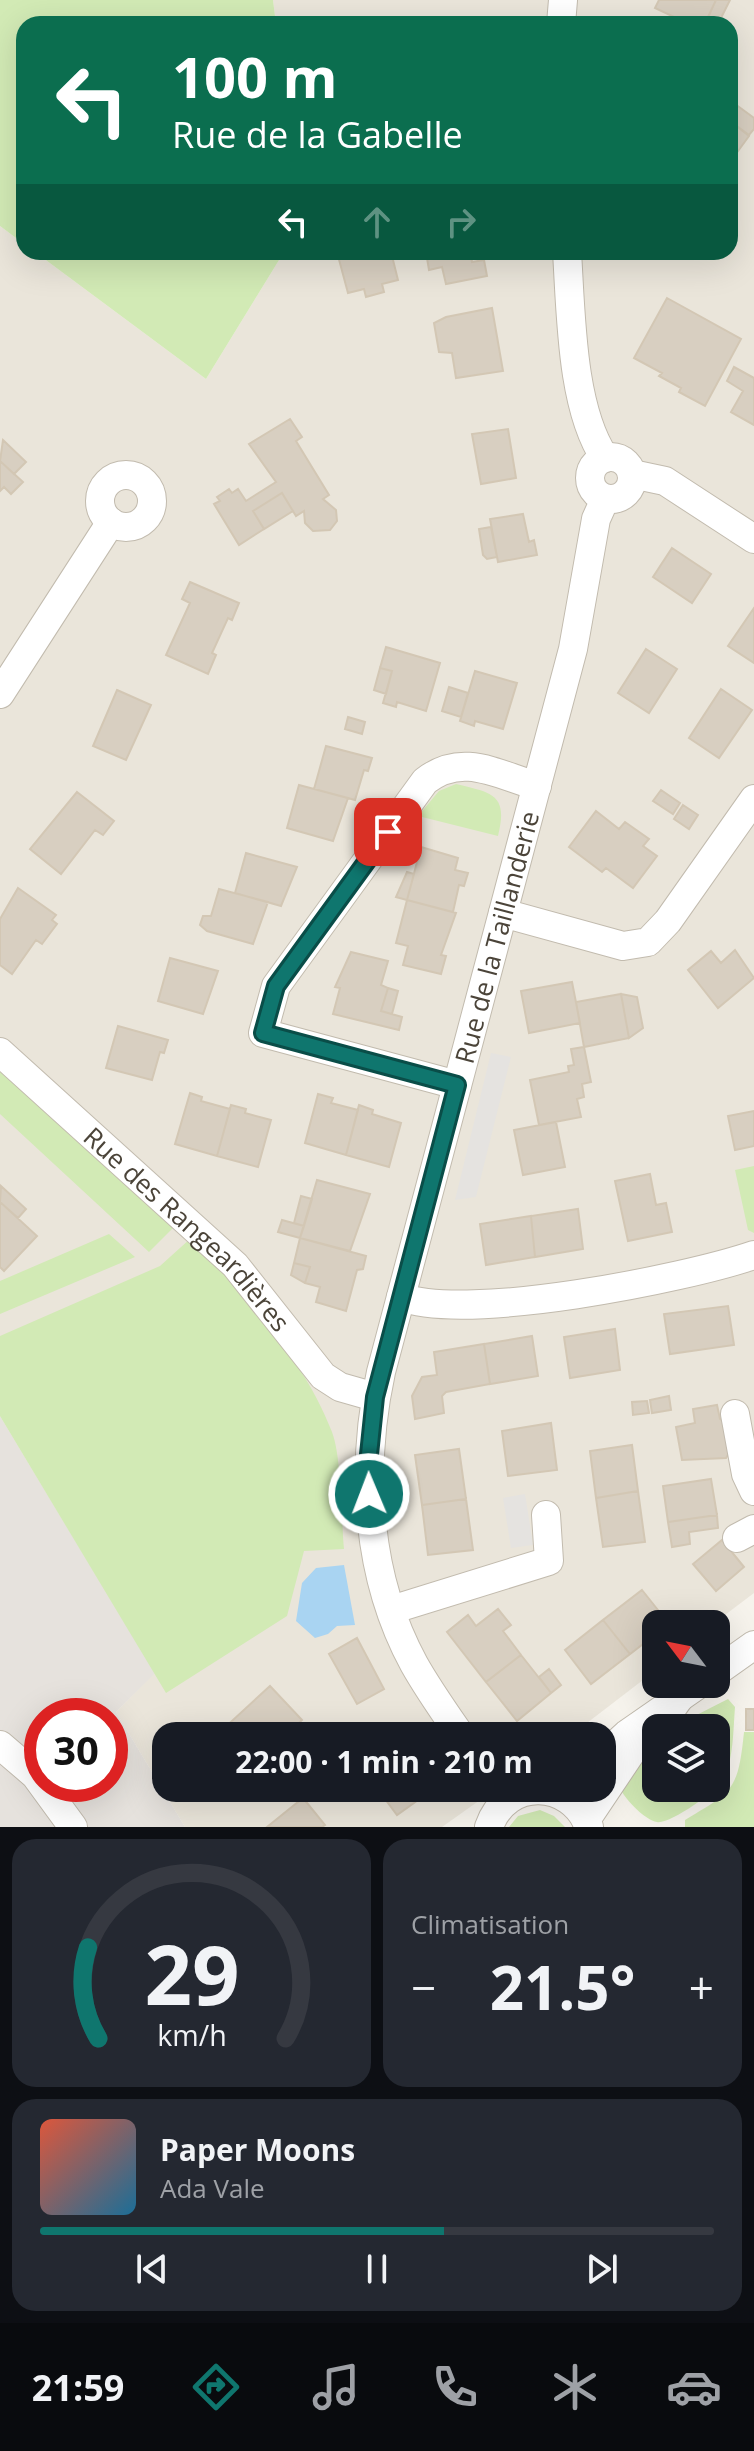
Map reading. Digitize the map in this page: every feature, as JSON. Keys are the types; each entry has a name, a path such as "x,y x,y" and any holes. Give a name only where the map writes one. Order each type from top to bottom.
{"street":[{"path":"568,260 582,410 592,439 605,458 626,462 632,474 626,494 605,499 594,491 590,478 594,466 605,458"},
{"path":"632,474 665,481 754,539"},
{"name":"Rue de la Taillanderie","path":"452,1722 413,1663 391,1610 377,1553 368,1464 375,1397 576,634 596,519 605,499"},
{"path":"0,694 111,522"},
{"path":"457,1085 263,1033 276,986 425,781 441,768 461,764 537,786"},
{"path":"503,913 623,946 648,942 668,921 754,799"},
{"name":"Rue des Rangeardières","path":"0,1052 235,1265 323,1376 340,1387 375,1397"},
{"path":"401,1297 433,1306 492,1303 651,1282 754,1255"},
{"path":"735,1414 746,1474 754,1491"},
{"path":"391,1610 549,1561 546,1515"},
{"path":"730,1662 754,1645"},
{"path":"616,1744 680,1698"},
{"path":"569,1802 577,1806 587,1824 639,1741 684,1698"},
{"path":"0,1745 35,1775 73,1827"},
{"path":"487,1802 491,1822"},
{"path":"491,1822 507,1802"}],"shaded area":[{"path":"273,0 754,0 754,1593 730,1611 642,1610 642,1681 588,1722 152,1722 152,1772 128,1732 128,1700 155,1672 0,1416 0,226 16,238 16,260 46,260 206,379 279,260 738,260 738,16 275,16"},
{"path":"491,1053 511,1057 476,1197 455,1200"},
{"path":"0,1416 155,1673 128,1700 24,1698 24,1802 128,1802 128,1732 152,1772 152,1802 170,1802 185,1827 0,1827"},
{"path":"525,1494 533,1545 511,1548 503,1498"},
{"path":"170,1802 477,1802 442,1827 185,1827"}],"green space":[{"path":"0,0 273,0 275,16 16,16 16,238 0,226"},
{"path":"46,260 279,260 206,379"},
{"path":"456,784 480,790 495,798 501,812 498,836 418,816 439,791"},
{"path":"0,1065 177,1224 149,1252 0,1114"},
{"path":"754,1166 754,1233 748,1230 735,1170"},
{"path":"109,1234 135,1257 0,1314 0,1281"},
{"path":"191,1238 271,1329 320,1405 332,1432 338,1457 344,1549 304,1551 287,1616 166,1693 0,1416 0,1336 160,1266"},
{"path":"728,1699 735,1707 730,1757 730,1714 699,1714"},
{"path":"744,1732 754,1732 754,1827 685,1827 685,1820 714,1802 730,1802 730,1787 739,1767"},
{"path":"642,1760 642,1802 698,1802 672,1818 657,1822 636,1809 621,1790"},
{"path":"540,1810 554,1816 565,1827 509,1827 518,1816"}],"water":[{"path":"344,1565 355,1625 337,1626 328,1634 315,1638 296,1621 302,1583 316,1568"}],"building":[{"path":"659,0 716,0 709,16 672,16 655,8"},
{"path":"716,0 730,0 722,16 708,16"},
{"path":"738,106 754,118 754,129 749,135 738,127"},
{"path":"738,127 749,136 738,151"},
{"path":"339,260 393,260 398,280 382,284 384,292 366,297 364,289 348,293"},
{"path":"427,260 484,260 487,276 446,284 442,267 429,270"},
{"path":"667,298 741,339 705,406 679,392 681,388 659,376 662,373 634,358"},
{"path":"492,308 503,371 456,378 452,353 439,352 434,323 446,317"},
{"path":"734,367 754,378 754,425 731,412 743,391 727,381"},
{"path":"290,419 302,437 296,441 329,495 323,499 336,510 337,521 330,530 313,531 305,523 304,511 296,516 282,493 253,511 264,529 239,545 214,504 220,501 217,497 229,489 232,493 238,489 246,501 276,482 249,444"},
{"path":"508,429 516,478 481,484 472,434"},
{"path":"3,440 26,462 14,474 0,461"},
{"path":"0,461 23,482 11,494 4,487 0,491"},
{"path":"282,493 293,511 264,529 253,511"},
{"path":"523,514 529,542 534,540 537,555 498,562 490,519"},
{"path":"491,527 497,557 487,559 483,555 479,529"},
{"path":"672,548 711,574 692,603 653,577"},
{"path":"190,582 239,603 232,620 228,618 212,653 216,655 208,674 166,655 190,603 182,599"},
{"path":"754,608 754,663 728,646"},
{"path":"386,647 440,663 426,711 397,702 396,707 383,703 392,671 380,668"},
{"path":"646,649 677,669 649,713 618,693"},
{"path":"380,668 392,671 386,694 374,690"},
{"path":"475,671 517,683 503,729 475,721 474,726 460,721"},
{"path":"449,687 468,693 461,717 442,711"},
{"path":"721,689 752,710 719,758 689,738"},
{"path":"117,690 151,705 126,760 93,746"},
{"path":"348,717 365,722 362,734 345,729"},
{"path":"326,746 372,758 368,771 364,770 355,800 314,789"},
{"path":"299,785 348,798 333,841 287,828"},
{"path":"661,790 680,803 673,814 653,801"},
{"path":"77,792 114,821 103,835 95,830 61,874 30,849"},
{"path":"683,805 698,815 689,829 674,819"},
{"path":"596,811 619,829 625,822 649,839 643,846 657,856 633,888 606,868 602,872 569,847"},
{"path":"421,847 458,858 455,870 468,873 464,886 459,885 453,912 407,900"},
{"path":"246,853 297,867 281,906 235,893"},
{"path":"407,872 414,874 407,900 396,897"},
{"path":"18,888 56,915 52,920 57,924 42,944 36,940 12,974 0,965 0,919"},
{"path":"219,889 268,902 253,944 207,931 200,925 203,916 211,916"},
{"path":"407,900 456,913 441,955 446,956 441,974 403,965 408,946 396,943"},
{"path":"735,950 754,978 718,1008 688,970 711,951 721,963"},
{"path":"351,952 388,961 381,985 388,988 381,1011 402,1017 399,1030 333,1014 340,988 335,987"},
{"path":"170,958 218,971 203,1014 158,1001"},
{"path":"572,982 580,1023 529,1033 521,991"},
{"path":"388,988 398,991 392,1014 381,1011"},
{"path":"621,994 637,997 643,1028 629,1038"},
{"path":"621,994 629,1038 584,1047 576,1002"},
{"path":"118,1026 168,1040 164,1053 160,1052 152,1080 106,1068"},
{"path":"584,1047 591,1082 582,1084 584,1097 577,1099 581,1117 539,1125 530,1080 569,1072 568,1066 574,1065 571,1049"},
{"path":"190,1093 202,1097 201,1101 230,1109 217,1156 175,1144"},
{"path":"318,1094 333,1098 331,1103 358,1110 346,1155 305,1143"},
{"path":"231,1105 246,1109 245,1113 271,1120 258,1167 217,1156"},
{"path":"359,1105 373,1110 372,1114 401,1123 389,1167 346,1155"},
{"path":"754,1111 754,1146 735,1150 728,1116"},
{"path":"556,1122 565,1167 523,1175 514,1130"},
{"path":"650,1174 656,1205 666,1203 672,1232 628,1241 615,1181"},
{"path":"317,1180 370,1194 350,1251 300,1238"},
{"path":"1,1186 26,1209 18,1218 0,1202"},
{"path":"301,1196 312,1199 304,1226 294,1223"},
{"path":"0,1202 37,1236 4,1271 0,1267"},
{"path":"578,1209 583,1249 535,1257 531,1216"},
{"path":"531,1216 535,1257 486,1265 480,1224"},
{"path":"282,1220 304,1226 300,1238 278,1232"},
{"path":"300,1238 366,1256 363,1269 357,1270 346,1311 316,1302 320,1287 305,1283 310,1267 294,1263"},
{"path":"294,1263 310,1267 305,1283 291,1275"},
{"path":"728,1306 734,1345 670,1354 664,1314"},
{"path":"615,1329 620,1370 570,1378 564,1337"},
{"path":"532,1336 538,1376 490,1384 484,1344"},
{"path":"484,1344 490,1384 446,1392 442,1396 444,1413 415,1419 412,1396 422,1377 437,1375 434,1352"},
{"path":"669,1396 671,1410 652,1413 650,1400"},
{"path":"647,1401 649,1413 633,1415 632,1402"},
{"path":"717,1405 720,1419 726,1423 729,1453 726,1458 682,1460 676,1427 695,1423 693,1409"},
{"path":"551,1423 557,1470 508,1476 502,1431"},
{"path":"632,1445 638,1491 596,1498 590,1451"},
{"path":"459,1449 466,1499 422,1505 415,1455"},
{"path":"711,1479 717,1515 668,1522 663,1486"},
{"path":"638,1491 645,1542 603,1547 596,1498"},
{"path":"466,1499 473,1550 428,1555 422,1505"},
{"path":"717,1515 718,1528 689,1532 690,1544 672,1547 668,1522"},
{"path":"722,1540 744,1567 716,1591 693,1564"},
{"path":"642,1590 658,1610 642,1610 642,1645 630,1654 603,1620"},
{"path":"498,1609 511,1625 503,1631 521,1655 486,1682 447,1632 468,1615 476,1626"},
{"path":"603,1620 630,1654 591,1684 565,1650"},
{"path":"357,1638 384,1689 357,1704 329,1654"},
{"path":"521,1655 551,1693 517,1721 486,1682"},
{"path":"549,1669 561,1685 551,1693 539,1677"},
{"path":"270,1686 302,1720 300,1722 231,1722"},
{"path":"746,1709 754,1709 754,1730 746,1730"},
{"path":"298,1802 306,1802 325,1825 322,1827 267,1827"},
{"path":"387,1802 415,1802 397,1815"}],"route":[{"path":"369,1494 368,1464 375,1397 457,1085 263,1033 276,986 388,832"}]}
